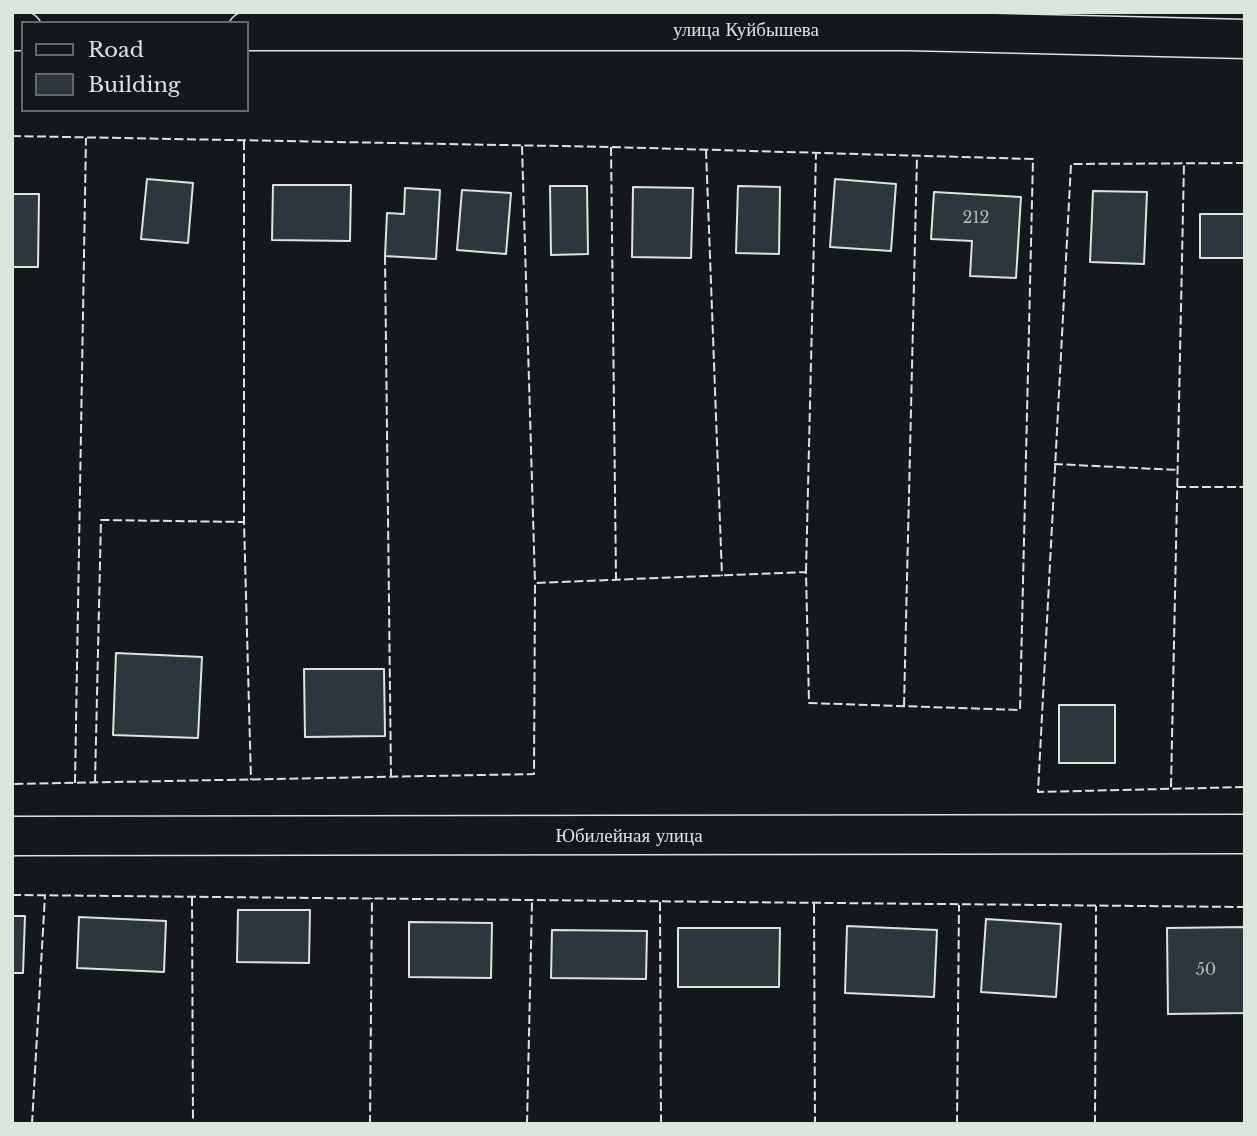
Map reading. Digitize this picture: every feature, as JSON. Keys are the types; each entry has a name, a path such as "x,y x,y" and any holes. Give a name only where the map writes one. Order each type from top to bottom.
{"main road":[{"name":"улица Куйбышева","path":"248,31 909,31 1245,39"},
{"name":"Юбилейная улица","path":"12,836 1245,834"}],"building":[{"path":"147,179 193,183 188,243 141,239"},
{"path":"835,179 896,184 891,251 830,247"},
{"path":"273,185 351,185 350,241 272,240"},
{"path":"550,186 587,186 588,254 551,255"},
{"path":"738,186 780,187 779,254 736,253"},
{"path":"633,187 693,188 691,258 632,257"},
{"path":"405,188 440,190 436,259 385,256 387,213 404,214"},
{"path":"462,190 511,193 506,254 457,250"},
{"path":"1093,191 1147,192 1144,264 1090,262"},
{"path":"934,192 1021,197 1016,278 970,276 972,241 931,239"},
{"path":"12,194 39,194 38,267 12,267"},
{"path":"1200,214 1245,214 1245,258 1200,258"},
{"path":"116,653 202,657 198,738 113,735"},
{"path":"304,669 384,669 385,736 305,737"},
{"path":"1059,705 1115,705 1115,763 1059,763"},
{"path":"238,910 310,910 309,963 237,962"},
{"path":"12,916 25,916 23,973 12,973"},
{"path":"79,917 166,921 164,972 77,968"},
{"path":"986,919 1061,924 1056,997 981,992"},
{"path":"409,922 492,923 491,978 409,977"},
{"path":"847,926 937,930 934,997 845,993"},
{"path":"1245,927 1245,1013 1168,1014 1167,928"},
{"path":"678,928 780,928 779,987 678,987"},
{"path":"552,930 647,931 646,979 551,978"}],"fence":[{"path":"12,136 611,147 1033,159 1020,710 809,703 806,572 535,583 534,774 12,784"},
{"path":"75,783 86,138"},
{"path":"244,141 244,522"},
{"path":"522,146 535,583"},
{"path":"611,147 616,579"},
{"path":"706,150 722,576"},
{"path":"806,572 816,153"},
{"path":"904,706 917,156"},
{"path":"1171,787 1184,163"},
{"path":"1245,163 1071,164 1038,792 1245,787"},
{"path":"385,256 391,777"},
{"path":"1054,464 1178,470"},
{"path":"1177,487 1245,487"},
{"path":"95,783 101,520 244,522 251,780"},
{"path":"12,895 1245,907"},
{"path":"32,1124 45,895"},
{"path":"192,897 193,1124"},
{"path":"370,1124 372,898"},
{"path":"527,1124 532,901"},
{"path":"660,902 661,1124"},
{"path":"814,904 815,1124"},
{"path":"957,1124 959,905"},
{"path":"1095,1124 1096,906"}]}
